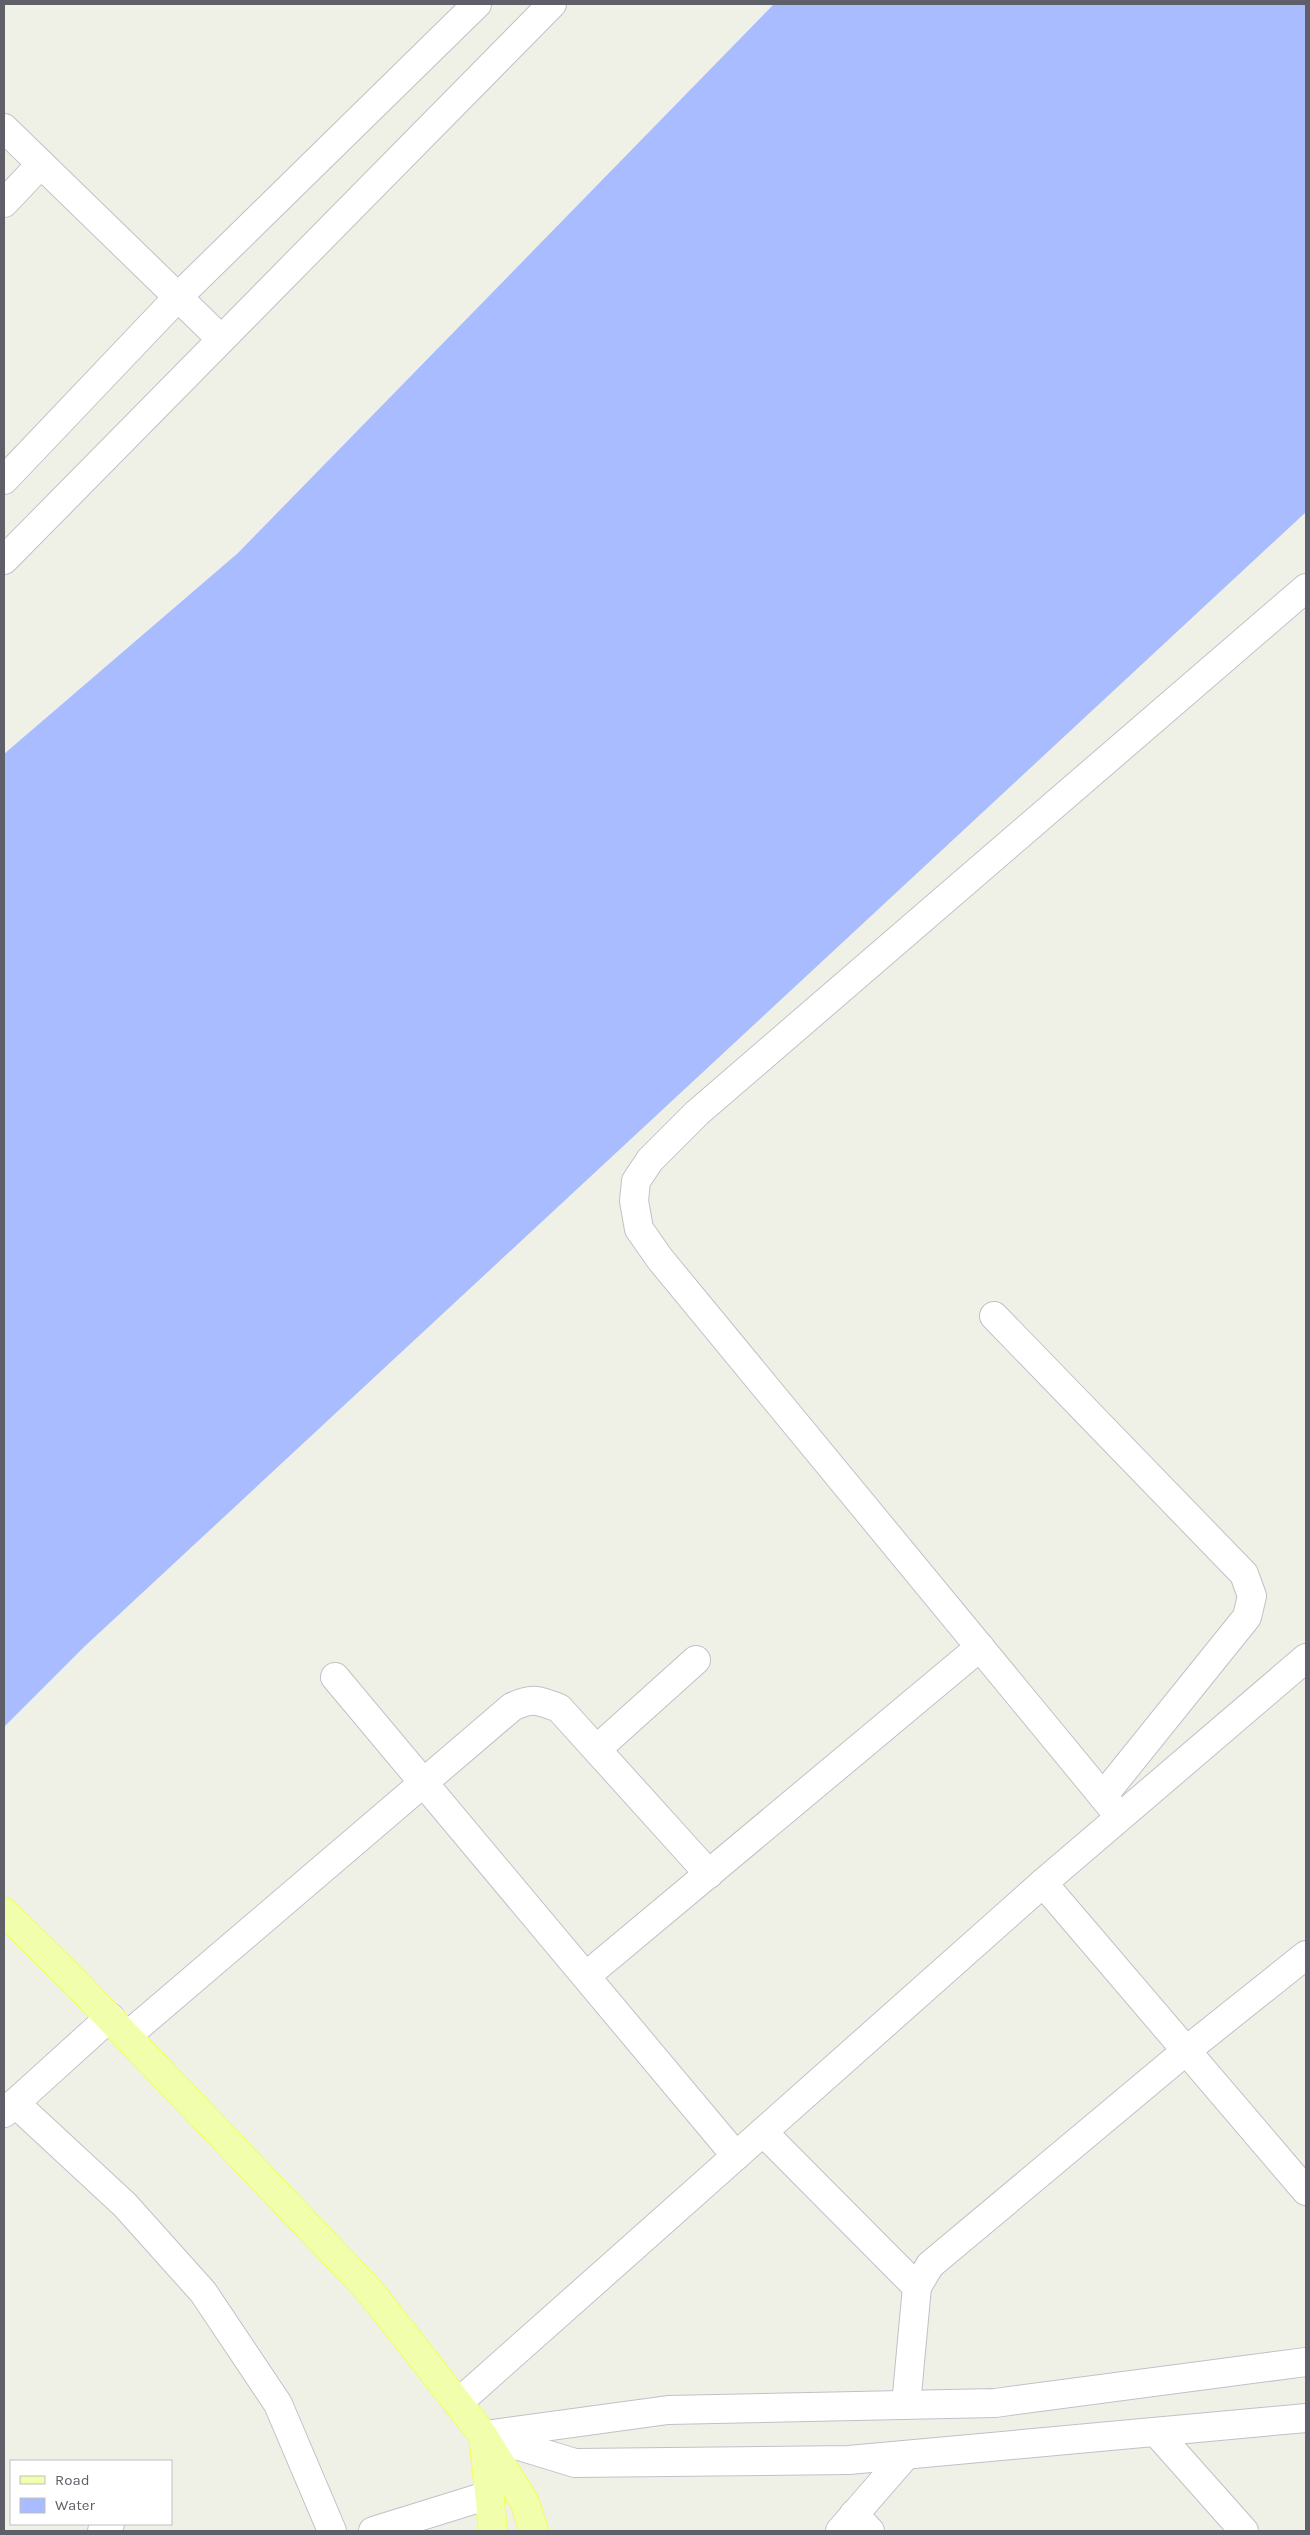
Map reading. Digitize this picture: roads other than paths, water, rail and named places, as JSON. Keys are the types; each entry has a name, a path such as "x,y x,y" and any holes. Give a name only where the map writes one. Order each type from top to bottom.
{"main road":[{"path":"4,1912 75,1982 369,2290 483,2436 526,2503 534,2531"},
{"path":"483,2436 493,2531"}],"street":[{"path":"4,480 179,296 477,4"},
{"path":"4,560 552,4"},
{"path":"4,128 179,296 221,339"},
{"path":"4,203 41,164"},
{"path":"1111,1806 660,1259 640,1229 634,1201 636,1181 650,1160 697,1113 1306,588"},
{"path":"458,2403 1043,1883 1111,1806 1247,1617 1252,1596 1244,1574 994,1316"},
{"path":"586,1976 980,1648"},
{"path":"1111,1806 1306,1658"},
{"path":"597,1750 696,1660"},
{"path":"335,1677 736,2156"},
{"path":"332,2531 278,2404 203,2292 125,2205 9,2108 118,2027 424,1783 512,1707 528,1699 542,1701 559,1708 709,1874"},
{"path":"1043,1883 1306,2191"},
{"path":"906,2405 917,2287 930,2265 1187,2050 1306,1955"},
{"path":"763,2132 917,2287"},
{"path":"483,2436 668,2410 995,2403 1295,2364 1306,2347"},
{"path":"483,2436 575,2463 849,2460 1306,2418"},
{"path":"1156,2432 1244,2531"},
{"path":"855,2526 906,2455"},
{"path":"373,2531 490,2495"}],"water":[{"path":"774,4 1306,4 1306,512 84,1647 4,1727 4,754 238,553"}]}
